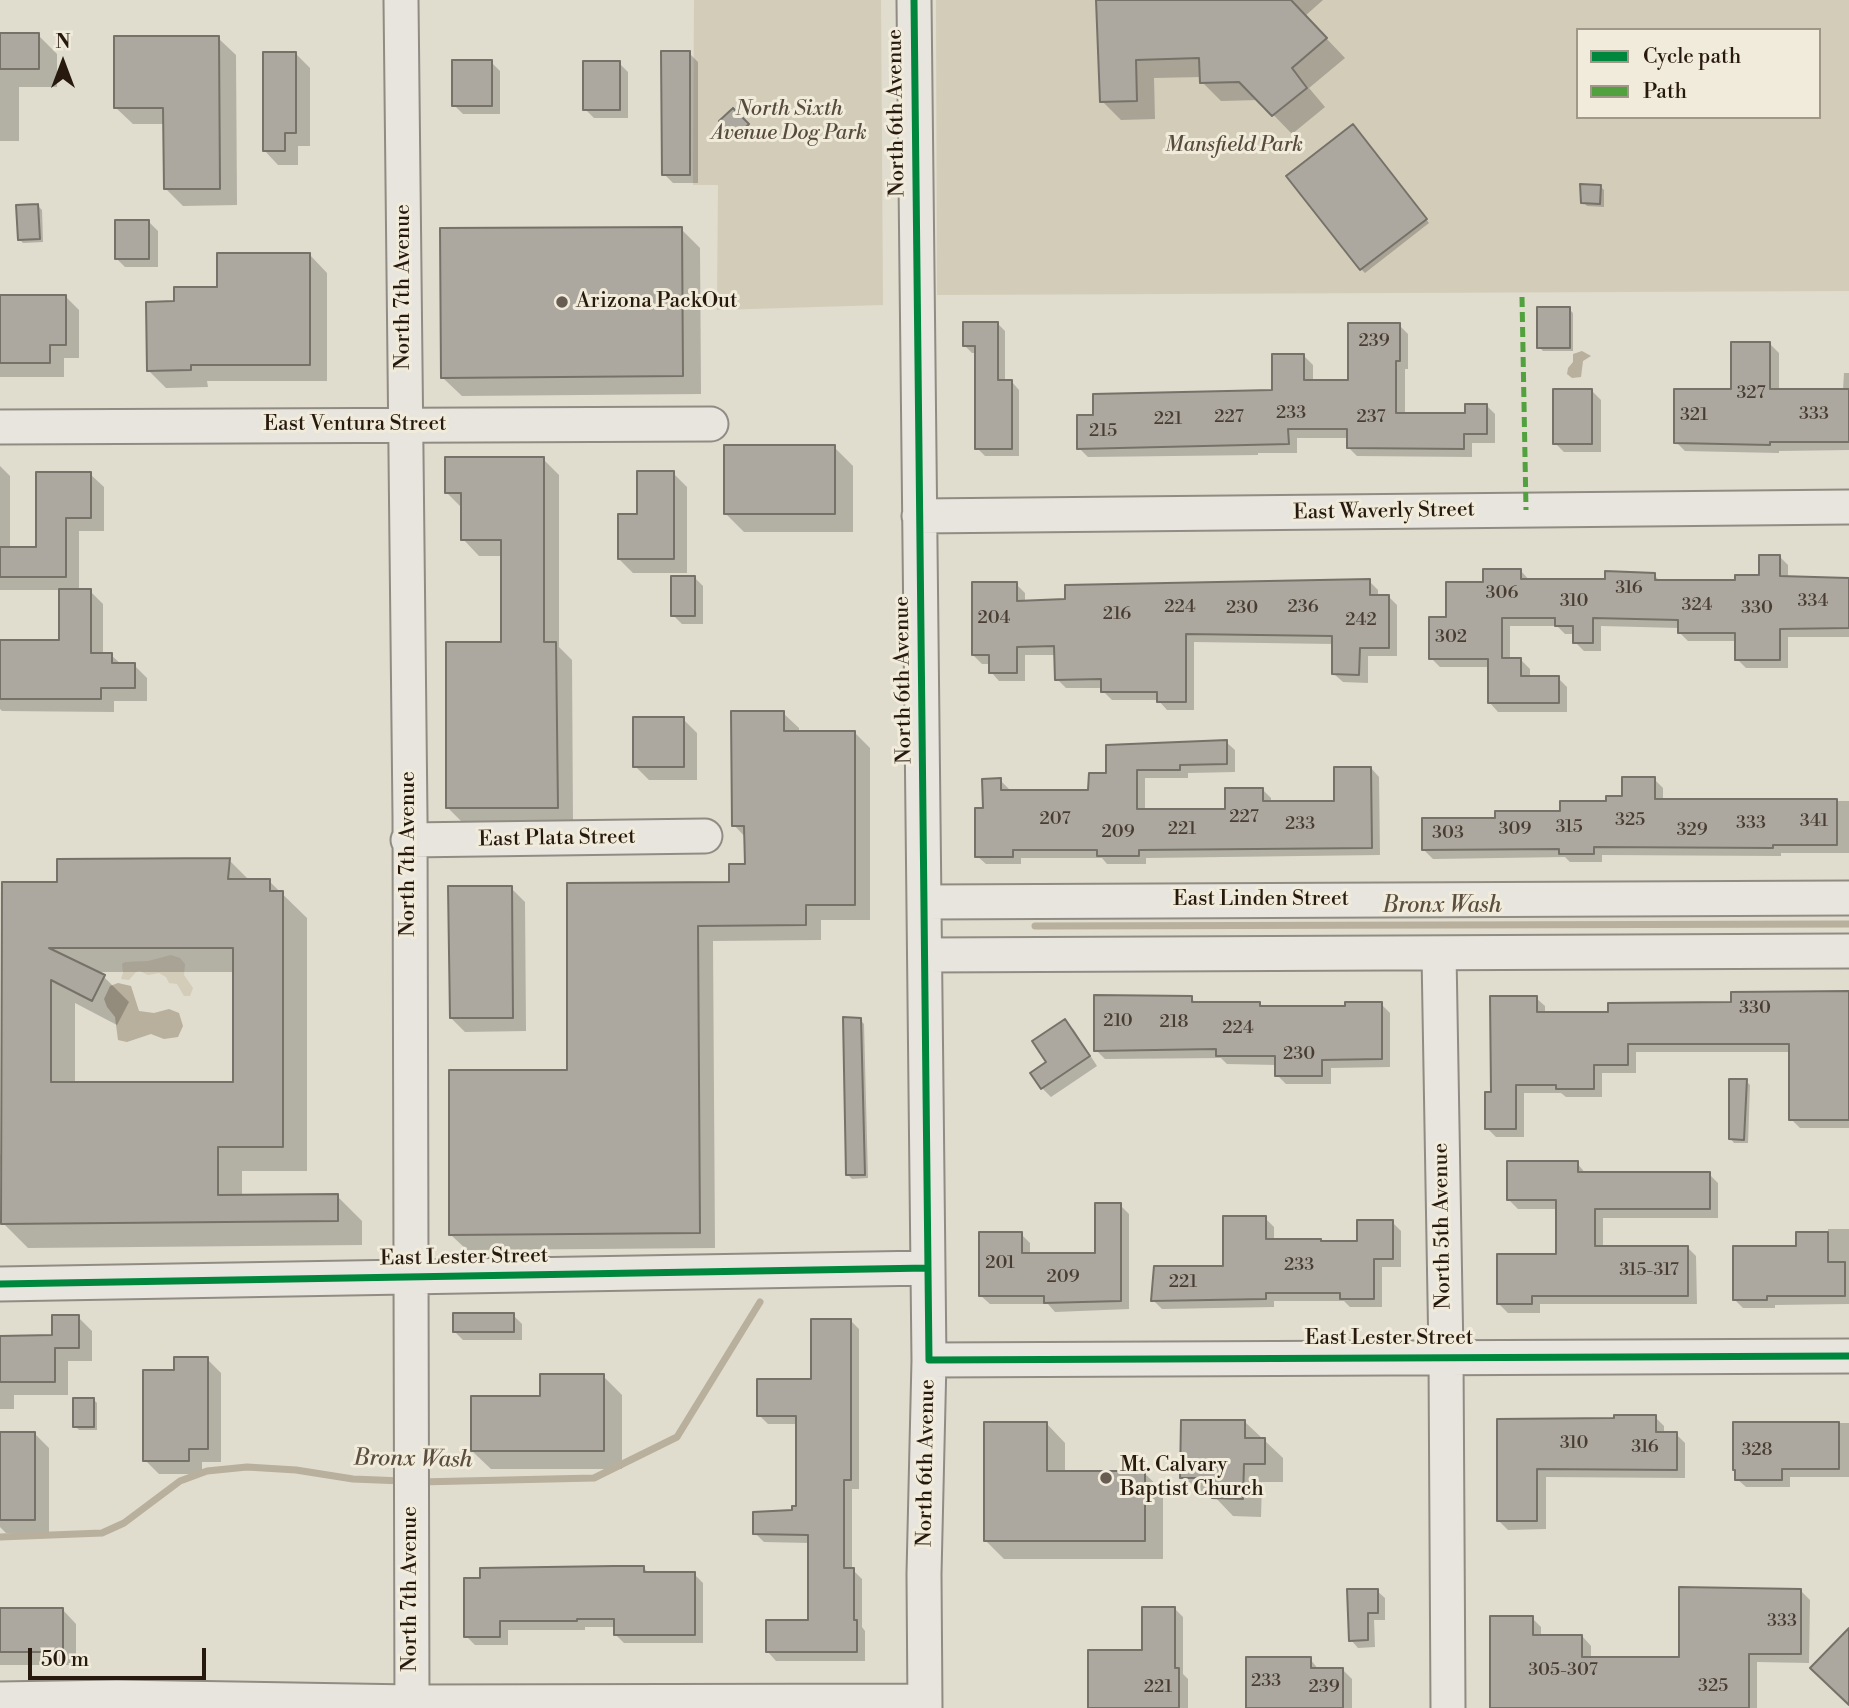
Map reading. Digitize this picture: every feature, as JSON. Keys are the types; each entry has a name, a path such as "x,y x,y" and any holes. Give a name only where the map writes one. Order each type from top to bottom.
{"street":[{"name":"North 7th Avenue","path":"401,0 412,1705"},
{"name":"North 6th Avenue","path":"914,0 929,1360 924,1574 925,1704"},
{"name":"East Ventura Street","path":"0,426 711,424"},
{"name":"East Waverly Street","path":"919,516 1849,507"},
{"name":"East Plata Street","path":"408,840 705,836"},
{"name":"East Linden Street","path":"925,902 1849,898"},
{"path":"926,955 1849,951"},
{"name":"North 5th Avenue","path":"1439,954 1446,1356 1448,1708"},
{"name":"East Lester Street","path":"0,1284 928,1268"},
{"name":"East Lester Street","path":"929,1360 1849,1356"},
{"path":"0,1699 117,1697 412,1705 925,1704"}],"green space":[{"name":"North Sixth Avenue Dog Park","path":"694,0 881,0 883,305 717,310 718,185 693,185"},
{"name":"Mansfield Park","path":"936,0 1849,0 1849,291 937,295"},
{"path":"171,955 180,958 185,964 184,975 193,988 190,996 184,996 177,984 169,983 166,977 159,973 148,975 140,971 129,980 121,979 122,964 125,962 148,961"}],"shaded area":[{"path":"1582,351 1591,356 1583,361 1581,377 1572,378 1567,374 1573,362 1573,354"},
{"path":"118,983 131,986 139,1011 154,1013 169,1009 179,1013 183,1026 178,1037 164,1039 151,1034 127,1042 118,1040 115,1017 104,999 110,986"}],"building":[{"path":"1096,0 1291,0 1327,38 1292,68 1307,88 1272,116 1239,82 1200,83 1199,58 1136,60 1137,101 1100,102"},
{"path":"0,33 39,33 39,69 0,69"},
{"path":"114,36 219,36 220,189 164,189 163,108 114,108"},
{"path":"661,51 690,51 690,175 662,175"},
{"path":"263,52 296,52 296,133 285,133 285,151 263,151"},
{"path":"452,60 492,60 492,106 452,106"},
{"path":"583,61 620,61 620,110 583,110"},
{"path":"733,108 749,124 735,138 719,121"},
{"path":"1353,124 1427,219 1360,270 1286,176"},
{"path":"1580,184 1601,185 1600,204 1581,203"},
{"path":"38,204 40,239 18,240 16,205"},
{"path":"115,220 149,220 149,259 115,259"},
{"name":"Arizona PackOut","path":"682,227 683,376 441,378 440,228"},
{"path":"217,253 310,253 310,365 191,365 191,370 147,371 146,302 174,301 174,287 217,287"},
{"path":"0,295 66,295 66,345 50,345 50,363 0,363"},
{"path":"1537,307 1570,307 1570,348 1537,348"},
{"path":"963,322 998,322 998,380 1012,380 1012,449 975,449 975,346 963,346"},
{"path":"1348,323 1400,323 1400,361 1396,361 1396,413 1465,413 1465,404 1487,404 1487,434 1464,434 1464,449 1347,448 1347,429 1288,429 1289,444 1077,449 1077,415 1093,415 1093,394 1272,390 1272,354 1304,354 1304,380 1348,380"},
{"path":"1731,342 1770,342 1770,389 1849,389 1849,442 1770,442 1770,445 1674,443 1674,389 1731,389"},
{"path":"1553,389 1592,389 1592,444 1553,444"},
{"path":"724,445 835,445 835,514 724,514"},
{"path":"445,457 544,457 544,642 556,642 558,808 446,808 446,642 501,642 501,540 461,540 461,493 445,493"},
{"path":"637,471 674,471 674,559 618,559 618,514 637,514"},
{"path":"36,472 91,472 91,518 66,518 66,577 0,577 0,547 36,547"},
{"path":"1759,555 1780,555 1780,576 1849,578 1849,628 1780,629 1780,660 1735,660 1735,633 1678,633 1678,620 1593,618 1593,643 1573,643 1573,626 1555,626 1555,618 1502,618 1502,658 1521,658 1521,676 1559,676 1559,703 1488,703 1488,659 1429,659 1429,617 1446,617 1446,582 1483,582 1483,569 1521,569 1521,579 1605,579 1605,571 1655,573 1655,580 1735,580 1735,575 1759,575"},
{"path":"671,576 695,576 695,616 671,616"},
{"path":"1370,579 1370,595 1389,595 1389,648 1360,648 1359,675 1332,674 1332,636 1186,634 1186,702 1157,702 1157,692 1101,692 1101,679 1055,680 1054,646 1017,647 1017,673 989,673 989,655 972,655 972,582 1017,582 1017,601 1065,599 1065,585"},
{"path":"59,589 91,589 91,653 112,653 112,663 135,663 135,688 101,688 101,699 0,699 0,640 59,640"},
{"path":"731,711 784,711 784,731 855,731 855,905 806,905 806,925 698,926 700,1233 449,1235 449,1070 567,1070 567,883 729,882 729,864 745,864 744,826 732,826"},
{"path":"633,717 684,717 684,767 633,767"},
{"path":"1227,740 1227,764 1180,765 1180,770 1137,770 1137,809 1225,809 1225,788 1263,788 1263,801 1334,801 1334,767 1371,767 1372,848 1139,850 1139,856 1097,856 1097,850 1013,850 1013,857 975,857 975,808 983,808 982,779 1001,778 1001,790 1088,790 1089,773 1106,773 1106,745"},
{"path":"1622,777 1655,777 1655,799 1837,799 1837,845 1773,845 1773,848 1594,847 1594,854 1559,854 1559,849 1422,850 1422,818 1495,818 1495,811 1560,811 1560,801 1606,801 1606,796 1622,796"},
{"path":"230,858 228,879 270,879 270,891 283,891 283,1147 218,1147 218,1195 338,1194 338,1221 1,1224 2,882 57,882 57,859","holes":["49,948 233,948 233,1082 51,1082 51,980 92,1001 105,975"]},
{"path":"448,886 512,886 513,1018 450,1018"},
{"path":"1849,991 1849,1120 1789,1120 1789,1044 1628,1044 1628,1065 1594,1065 1594,1089 1516,1085 1516,1129 1485,1129 1485,1092 1491,1092 1490,996 1537,996 1537,1012 1608,1012 1608,1003 1731,1002 1731,992"},
{"path":"1094,995 1192,996 1192,1002 1260,1002 1260,1006 1345,1006 1345,1002 1382,1002 1382,1059 1322,1060 1322,1076 1275,1076 1275,1056 1216,1056 1216,1049 1094,1051"},
{"path":"843,1017 861,1018 865,1175 846,1175"},
{"path":"1065,1019 1090,1056 1041,1089 1030,1073 1046,1062 1032,1041"},
{"path":"1729,1079 1747,1079 1744,1140 1729,1139"},
{"path":"1507,1161 1578,1161 1578,1172 1710,1172 1710,1209 1595,1209 1595,1246 1688,1246 1688,1296 1532,1296 1532,1304 1497,1304 1497,1254 1556,1254 1556,1200 1507,1200"},
{"path":"1095,1203 1121,1203 1121,1301 1044,1303 1044,1296 979,1296 979,1232 1022,1232 1022,1253 1095,1253"},
{"path":"1223,1216 1266,1216 1266,1239 1321,1241 1357,1241 1357,1220 1393,1220 1393,1259 1374,1259 1374,1299 1340,1299 1340,1293 1266,1293 1266,1299 1151,1301 1154,1266 1223,1266"},
{"path":"1796,1232 1828,1232 1828,1262 1845,1262 1845,1296 1767,1296 1767,1300 1733,1300 1733,1246 1796,1246"},
{"path":"453,1313 514,1313 514,1332 453,1332"},
{"path":"52,1315 79,1315 79,1348 55,1348 55,1382 0,1382 0,1336 52,1335"},
{"path":"811,1319 851,1319 851,1480 844,1480 844,1568 854,1568 857,1652 766,1652 766,1620 808,1620 808,1535 753,1534 753,1512 792,1510 792,1506 796,1506 796,1416 757,1416 757,1379 811,1379"},
{"path":"174,1357 208,1357 208,1449 189,1449 189,1461 143,1461 143,1370 174,1370"},
{"path":"540,1374 604,1374 604,1451 471,1451 471,1396 540,1396"},
{"path":"73,1398 94,1398 94,1427 73,1427"},
{"path":"1614,1415 1656,1415 1656,1432 1677,1432 1677,1470 1537,1469 1537,1521 1497,1521 1497,1419 1614,1418"},
{"path":"1181,1420 1245,1420 1245,1438 1265,1438 1265,1464 1244,1464 1243,1499 1212,1498 1213,1478 1180,1478"},
{"name":"Mt. Calvary Baptist Church","path":"984,1422 1047,1422 1047,1471 1145,1471 1145,1541 984,1541"},
{"path":"1733,1422 1839,1422 1839,1469 1782,1469 1782,1480 1735,1480"},
{"path":"0,1432 35,1432 35,1520 0,1520"},
{"path":"644,1566 644,1572 695,1572 695,1635 614,1635 614,1619 577,1619 500,1621 500,1637 464,1637 464,1578 480,1578 480,1568"},
{"path":"1679,1587 1801,1589 1801,1654 1749,1654 1749,1708 1490,1708 1490,1616 1533,1616 1533,1635 1582,1635 1582,1657 1679,1657"},
{"path":"1347,1589 1378,1589 1378,1613 1368,1613 1368,1640 1349,1641"},
{"path":"1142,1607 1175,1607 1175,1668 1179,1668 1179,1708 1088,1708 1088,1650 1142,1650"},
{"path":"0,1608 63,1608 63,1652 0,1652"},
{"path":"1849,1628 1849,1705 1810,1668"},
{"path":"1246,1657 1311,1657 1311,1668 1343,1668 1343,1708 1246,1708"}],"waterway":[{"name":"Bronx Wash","path":"1035,926 1849,924"},
{"name":"Bronx Wash","path":"419,1482 594,1478 677,1437 760,1302"},
{"name":"Bronx Wash","path":"0,1537 102,1533 124,1523 180,1481 207,1471 247,1467 296,1470 353,1479 403,1481"}],"marked path":[{"path":"1522,297 1526,510"}],"cycle path":[{"path":"914,0 929,1360 1849,1356"},
{"path":"0,1284 928,1268"}],"place":[{"name":"Arizona PackOut","path":"562,302"},
{"name":"Mt. Calvary Baptist Church","path":"1106,1478"}]}
